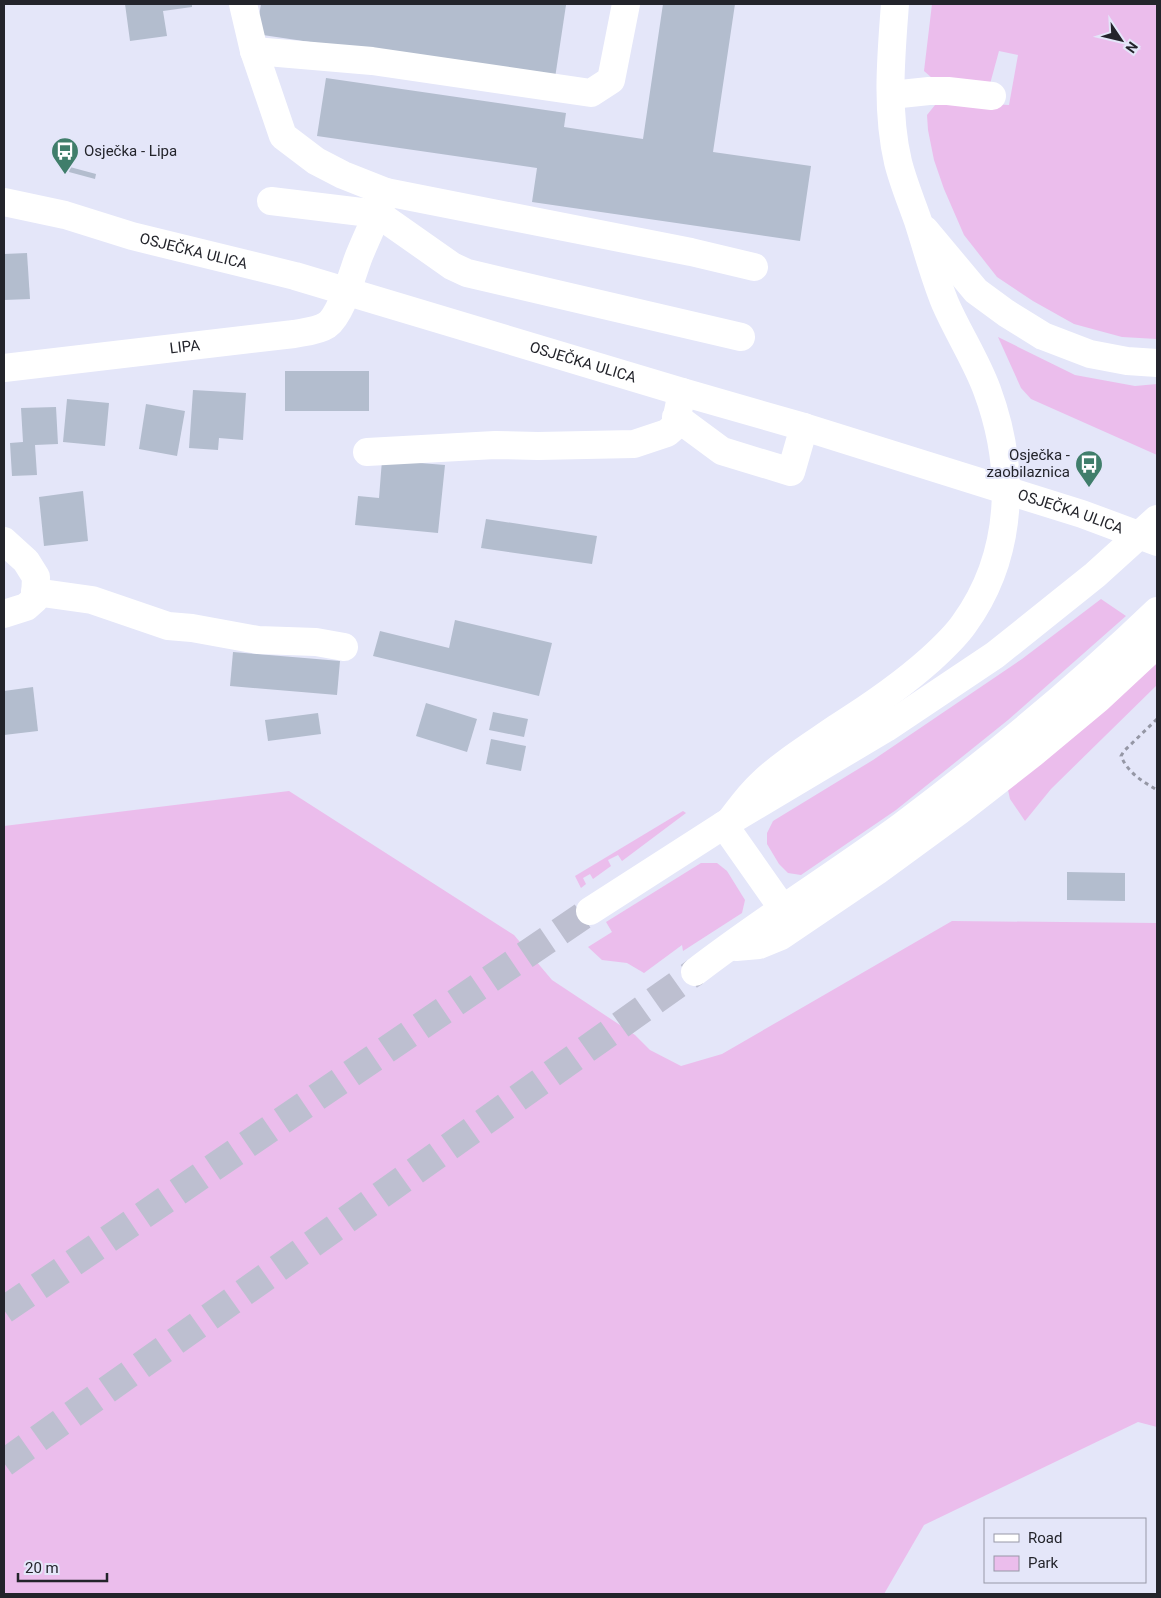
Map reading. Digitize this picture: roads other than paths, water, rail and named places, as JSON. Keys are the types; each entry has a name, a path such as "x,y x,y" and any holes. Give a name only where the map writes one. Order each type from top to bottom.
{"main road":[{"path":"242,4 254,51 283,136 316,161 343,175 382,203 452,266 466,274 741,337"},
{"path":"254,51 372,61 591,92 611,80 626,4"},
{"path":"727,823 771,775 912,676 945,646 963,626 977,606 990,580 999,553 1005,510 1006,484 1004,459 994,411 976,362 932,271 898,159 891,95 895,4"},
{"path":"891,95 948,91 992,96"},
{"path":"271,200 382,203 691,252 754,266"},
{"name":"OSJEČKA ULICA","path":"4,202 65,215 132,236 295,276 679,405 804,427 1082,514 1157,542"},
{"name":"LIPA","path":"4,368 316,330 326,325 334,317 382,203"},
{"path":"918,222 976,291 1006,313 1043,336 1090,354 1127,361 1157,363"},
{"path":"679,405 722,451 791,472 804,427"},
{"path":"368,452 495,445 634,444 667,433 675,426 679,405"},
{"path":"590,911 727,823 886,728 995,654 1095,575 1157,519"},
{"path":"4,541 26,561 36,577 35,599 26,607 4,614"},
{"path":"35,592 92,600 168,626 192,628 258,640 316,642 344,647"},
{"path":"695,972 902,826 979,767 1059,701 1157,611"},
{"path":"727,948 759,944 782,936 877,870 959,811 1032,754 1098,699 1157,644"},
{"path":"727,823 783,909"}],"tunnel":[{"path":"4,1310 590,911"},
{"path":"4,1463 695,972"}],"place":[{"name":"Osječka - Lipa","path":"65,175"},
{"name":"Osječka - zaobilaznica","path":"1089,488"}]}
